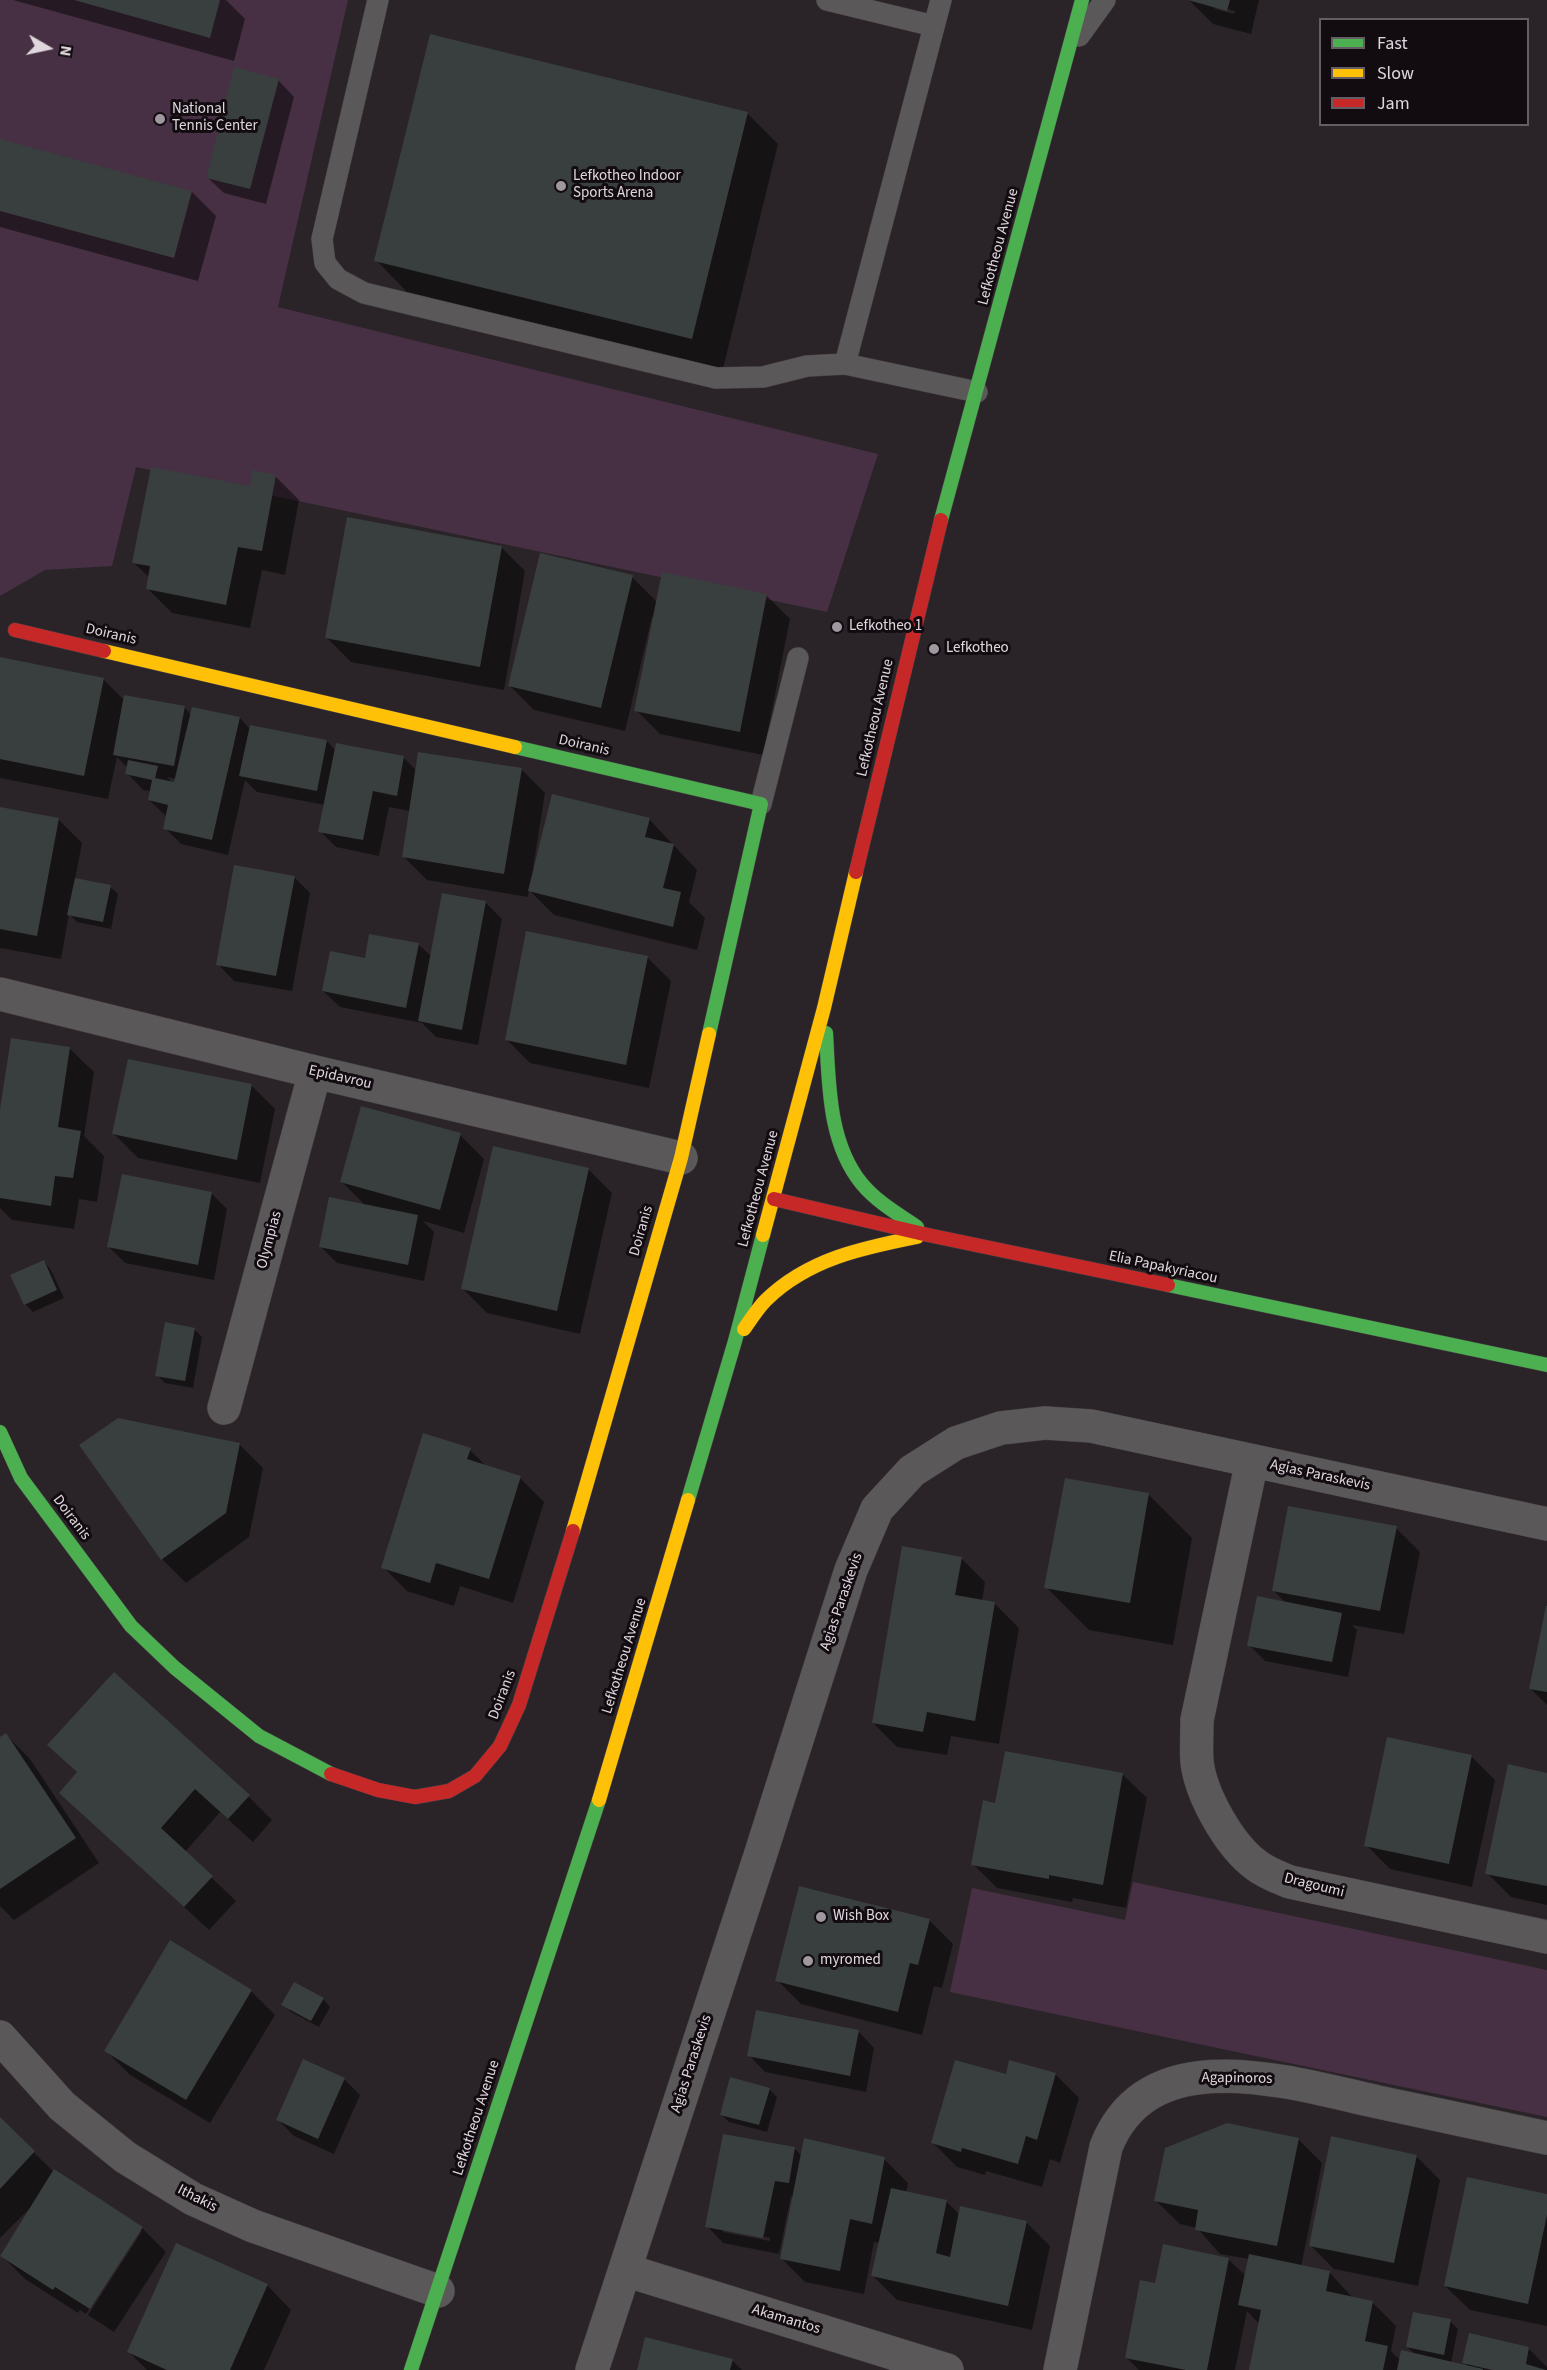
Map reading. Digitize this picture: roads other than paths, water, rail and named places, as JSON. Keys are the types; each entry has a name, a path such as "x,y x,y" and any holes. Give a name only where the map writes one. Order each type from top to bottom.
{"main road":[{"name":"Lefkotheou Avenue","path":"411,2370 603,1787 735,1341 824,1008 937,534 1082,0"},
{"name":"Doiranis","path":"0,1432 21,1478 131,1626 175,1668 259,1736 333,1775 378,1790 415,1797 449,1791 475,1776 500,1746 519,1705 544,1629 681,1158 761,804 15,630"},
{"path":"824,1008 830,1094 837,1134 844,1154 863,1184 878,1199 928,1235"},
{"name":"Elia Papakyriacou","path":"774,1199 928,1235 1547,1365"},
{"path":"735,1341 766,1300 792,1278 841,1254 928,1235"}],"street":[{"name":"Epidavrou","path":"0,994 315,1072 681,1158"},
{"name":"Olympias","path":"224,1407 315,1072"},
{"name":"Agias Paraskevis","path":"592,2370 851,1570 877,1509 912,1471 956,1443 1001,1428 1045,1424 1091,1426 1547,1524"},
{"name":"Dragoumi","path":"1251,1461 1197,1720 1197,1763 1209,1802 1228,1835 1255,1864 1272,1875 1290,1882 1547,1937"},
{"name":"Ithakis","path":"0,2037 62,2106 124,2157 193,2199 253,2226 438,2291"},
{"name":"Agapinoros","path":"1060,2370 1107,2147 1122,2116 1148,2095 1180,2081 1210,2075 1274,2079 1547,2138"},
{"name":"Akamantos","path":"625,2270 947,2370"}],"lane":[{"path":"378,0 322,239 325,263 338,279 364,293 398,302 716,378 763,377 807,366 845,364 977,392"},
{"path":"827,0 934,26"},
{"path":"845,364 941,0"},
{"path":"1068,52 1105,0"},
{"path":"761,804 798,658"}],"place":[{"name":"National Tennis Center","path":"160,119"},
{"name":"Lefkotheo Indoor Sports Arena","path":"561,186"},
{"name":"Lefkotheo 1","path":"837,627"},
{"name":"Lefkotheo","path":"934,649"},
{"name":"Wish Box","path":"821,1917"},
{"name":"myromed","path":"808,1961"}]}
